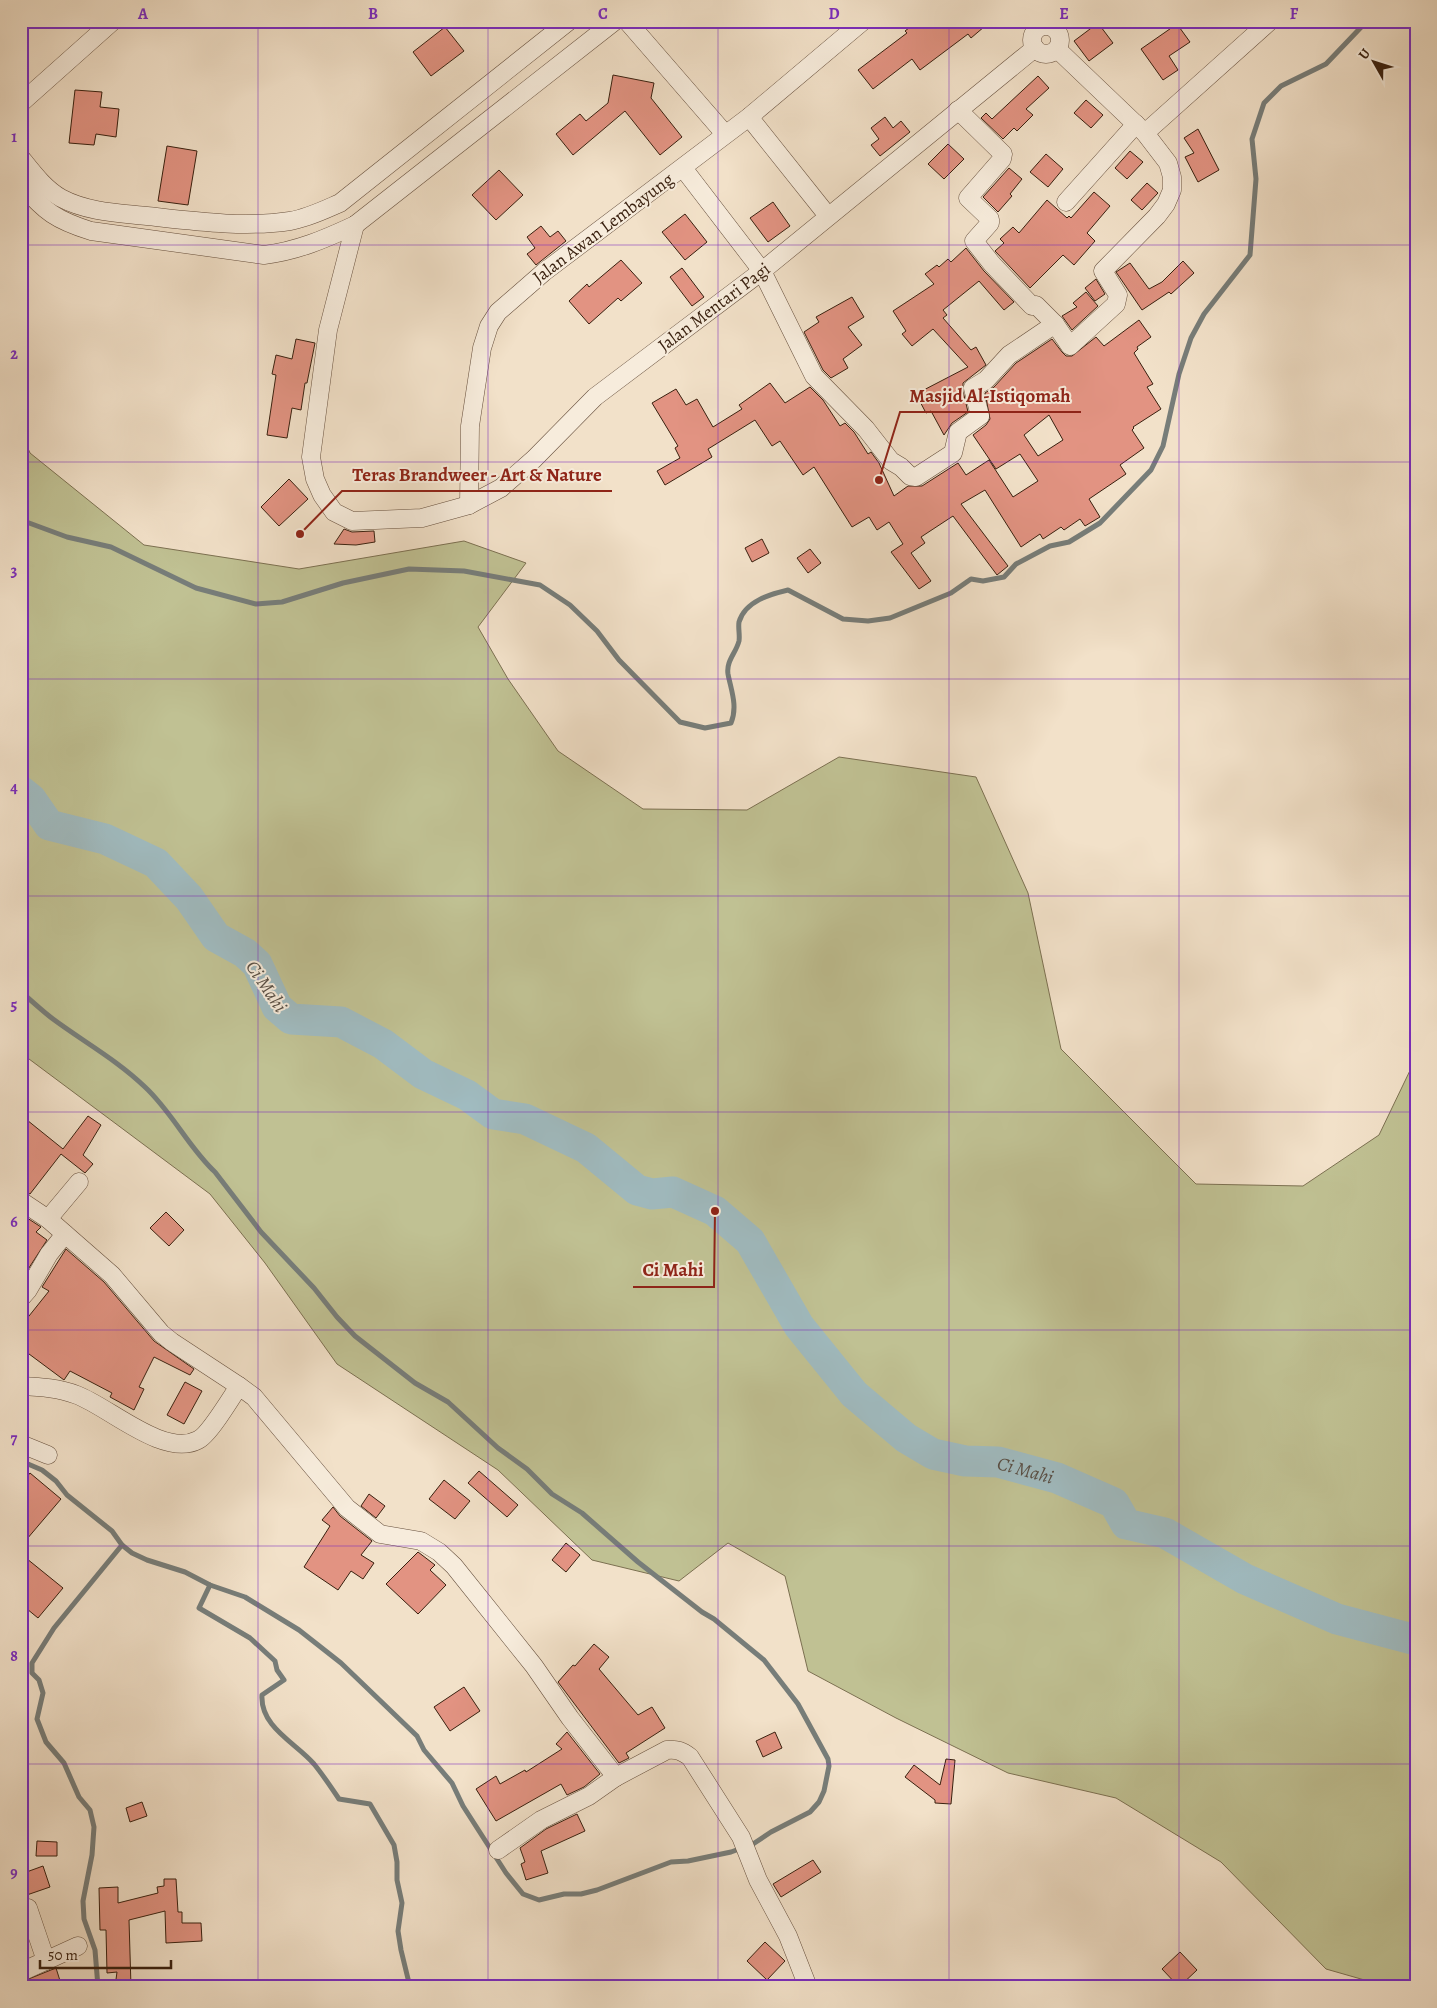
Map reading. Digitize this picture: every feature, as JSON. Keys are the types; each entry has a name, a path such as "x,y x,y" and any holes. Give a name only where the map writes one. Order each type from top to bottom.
{"street":[{"path":"21,103 113,21"},
{"path":"21,158 46,187 62,198 78,205 104,211 190,221 262,224 292,221 312,216 340,202 570,21"},
{"path":"21,184 49,213 69,224 91,231 264,255 284,253 311,245 355,225 616,21"},
{"path":"628,21 725,134"},
{"name":"Jalan Awan Lembayung","path":"469,505 470,426 482,348 489,326 498,312 511,300 749,117 863,21"},
{"path":"1066,202 1141,129 1270,21"},
{"path":"1032,25 1062,25 1060,42 1057,49 1046,54 1035,48 1032,25"},
{"name":"Jalan Mentari Pagi","path":"355,225 328,330 311,457 315,479 322,495 334,512 352,521 422,518 469,505 501,488 534,459 595,397 762,271 1035,48"},
{"path":"958,110 1002,154 1002,159 968,198 990,219 990,223 974,241 992,264 1032,306 1036,305 1055,324 1070,346 1116,304 1118,295 1103,271 1157,216 1166,204 1172,190 1172,176 1168,163 1141,129 1057,49"},
{"path":"749,117 828,216"},
{"path":"683,168 762,271 814,376 866,429 891,461 910,476 916,477 953,453 958,432 980,416 973,388 986,380 1009,355 1055,324"},
{"path":"69,224 78,205"},
{"path":"48,1219 79,1182"},
{"path":"21,1201 48,1219 112,1275 172,1342 254,1397 347,1508 380,1534 421,1541 439,1552 454,1566 528,1659 570,1718 616,1777"},
{"path":"21,1298 28,1290 49,1254 65,1234"},
{"path":"21,1386 49,1387 77,1394 158,1439 184,1445 199,1440 239,1386"},
{"path":"21,1444 48,1455"},
{"path":"498,1850 541,1820 589,1796 616,1777 667,1750 675,1749 683,1752 690,1757 741,1837 758,1880 788,1936 808,1987"},
{"path":"28,1908 46,1961"},
{"path":"21,1972 78,1946"}],"green space":[{"path":"21,432 30,453 144,545 299,569 464,541 526,563 478,627 508,679 558,751 643,809 747,810 839,757 976,777 1028,893 1061,1049 1196,1184 1303,1186 1379,1135 1416,1058 1416,1987 1389,1987 1326,1969 1221,1862 1116,1798 1008,1773 896,1718 808,1671 785,1576 728,1543 679,1581 592,1560 498,1470 337,1364 265,1263 210,1194 21,1053"}],"building":[{"path":"918,21 991,21 971,38 968,34 920,70 912,59 873,89 858,70 907,33 905,31"},
{"path":"1098,23 1113,43 1089,61 1074,41"},
{"path":"1177,24 1190,42 1169,56 1178,70 1163,80 1141,49"},
{"path":"445,27 464,51 431,76 413,52"},
{"path":"613,75 654,83 651,98 682,137 660,155 625,111 573,155 556,134 580,114 586,121 608,103"},
{"path":"1038,76 1049,88 1026,109 1033,115 1017,131 1014,128 1003,139 981,118 986,113 992,119"},
{"path":"75,90 102,92 100,107 119,109 116,137 96,134 94,145 69,143"},
{"path":"1086,100 1103,115 1091,128 1074,113"},
{"path":"885,117 893,128 901,121 910,132 880,156 871,145 879,139 871,128"},
{"path":"1198,129 1219,170 1198,182 1185,157 1194,153 1184,138"},
{"path":"948,144 964,159 944,179 928,164"},
{"path":"167,146 197,151 188,205 158,201"},
{"path":"1130,151 1143,162 1127,179 1115,168"},
{"path":"1046,154 1063,169 1048,187 1030,172"},
{"path":"1009,168 1022,179 1010,194 1012,196 998,212 983,197"},
{"path":"499,170 523,195 496,220 472,195"},
{"path":"1147,183 1158,193 1142,210 1131,200"},
{"path":"1094,192 1110,206 1087,233 1095,241 1074,265 1063,255 1030,288 995,251 1004,243 1000,239 1013,227 1019,233 1047,200 1067,218 1069,216 1071,218"},
{"path":"773,202 790,226 768,242 750,218"},
{"path":"685,214 707,242 685,260 662,232"},
{"path":"541,226 550,237 558,231 566,241 536,265 527,254 535,248 527,237"},
{"path":"966,248 984,271 1014,302 1004,310 979,281 943,310 947,315 943,318 971,350 976,347 986,365 963,383 968,412 952,423 944,435 931,411 926,413 916,394 968,367 933,329 912,346 902,334 906,331 893,311 934,284 925,274 937,265 939,267 948,259 951,262"},
{"path":"621,260 642,283 621,301 618,298 589,324 569,301 587,284 589,287"},
{"path":"1183,261 1194,273 1171,294 1169,292 1142,310 1116,272 1130,263 1149,289 1162,282"},
{"path":"682,268 704,297 692,306 670,277"},
{"path":"1096,279 1105,294 1095,301 1085,288"},
{"path":"1086,292 1098,306 1072,330 1062,316 1077,307 1073,303"},
{"path":"852,297 864,317 848,327 862,345 843,359 848,368 831,378 823,370 804,332 819,322 816,317"},
{"path":"1139,320 1151,337 1137,347 1138,349 1134,353 1153,384 1147,387 1161,409 1133,427 1132,430 1144,448 1120,465 1126,474 1089,499 1100,517 1085,526 1080,519 1064,530 1061,527 1043,539 1040,534 1021,547 985,490 961,504 1008,566 997,575 953,516 921,537 925,543 911,553 931,581 919,589 891,552 903,544 889,522 877,530 869,517 852,527 814,467 803,475 780,441 772,446 755,420 708,449 712,457 665,485 657,471 680,458 675,448 678,446 652,403 676,389 686,405 697,399 713,427 742,409 739,405 770,383 785,403 810,387 823,400 840,426 845,423 854,432 868,454 871,452 879,463 894,496 908,486 922,486 958,463 966,475 989,460 1013,497 1038,481 1020,454 996,469 973,435 986,425 990,419 985,393 994,387 1016,363 1052,339 1066,356 1072,356 1096,337 1104,346","holes":["1049,415 1063,440 1038,456 1024,435"]},
{"path":"296,339 315,343 307,383 305,383 301,410 292,408 287,438 267,435 276,375 272,374 276,355 292,359"},
{"path":"289,479 308,499 279,526 261,507"},
{"path":"344,529 352,532 374,531 375,542 356,545 334,544"},
{"path":"762,539 769,553 752,562 745,548"},
{"path":"810,549 821,563 808,573 797,558"},
{"path":"88,1116 101,1125 83,1155 93,1164 85,1173 61,1154 30,1194 21,1190 21,1127 27,1120 63,1149"},
{"path":"166,1212 184,1230 169,1246 150,1228"},
{"path":"21,1214 41,1227 36,1232 47,1240 25,1274 21,1271"},
{"path":"66,1249 104,1282 154,1341 194,1369 190,1375 154,1357 139,1387 144,1389 134,1410 110,1397 112,1393 70,1371 64,1380 21,1348 21,1326 49,1291 42,1287"},
{"path":"185,1382 202,1391 184,1424 167,1415"},
{"path":"479,1471 518,1505 507,1517 468,1483"},
{"path":"30,1473 61,1499 21,1546 21,1484"},
{"path":"444,1480 470,1501 455,1519 429,1499"},
{"path":"369,1494 385,1506 376,1518 361,1506"},
{"path":"333,1507 340,1516 372,1541 361,1555 374,1563 363,1579 351,1571 338,1590 304,1567 330,1526 322,1520"},
{"path":"566,1543 580,1555 566,1572 552,1560"},
{"path":"418,1552 435,1565 430,1570 446,1585 418,1614 386,1584"},
{"path":"21,1554 63,1588 38,1618 21,1604"},
{"path":"594,1644 609,1657 599,1669 638,1715 652,1707 665,1728 626,1753 629,1758 619,1763 558,1682"},
{"path":"464,1687 480,1711 450,1731 434,1707"},
{"path":"567,1732 600,1774 584,1787 567,1795 561,1784 496,1821 476,1789 496,1776 500,1784 525,1770 526,1772 562,1749 556,1744"},
{"path":"775,1732 782,1748 763,1757 756,1741"},
{"path":"946,1759 955,1760 951,1804 935,1803 935,1800 905,1777 914,1765 940,1785"},
{"path":"142,1802 147,1816 130,1822 126,1808"},
{"path":"577,1814 585,1831 541,1851 548,1873 526,1880 521,1864 525,1862 520,1848 546,1829"},
{"path":"37,1841 57,1842 57,1856 36,1856"},
{"path":"813,1860 821,1872 781,1897 773,1884"},
{"path":"43,1866 50,1887 21,1897 21,1874"},
{"path":"164,1879 176,1879 178,1912 182,1912 182,1923 201,1923 202,1941 166,1943 165,1911 129,1920 131,1987 115,1987 117,1972 107,1973 106,1930 100,1930 99,1888 118,1887 118,1903 158,1893 157,1887 164,1886"},
{"path":"765,1942 785,1961 767,1980 747,1961"},
{"path":"1180,1952 1197,1970 1179,1987 1162,1969"},
{"path":"56,1968 62,1987 21,1987 21,1982"}],"waterway":[{"path":"21,520 67,537 111,547 196,588 256,604 282,602 343,583 409,569 464,571 540,585 570,605 597,631 619,660 680,722 705,728 731,723 734,704 728,665 738,645 739,622 742,615 759,600 788,590 843,619 868,621 890,618 951,593 971,579 983,581 1004,577 1016,564 1050,546 1069,542 1100,523 1151,470 1163,446 1179,374 1191,338 1204,314 1250,255 1256,179 1252,139 1264,103 1281,86 1326,64 1367,21"},
{"name":"Ci Mahi","path":"21,791 31,799 49,825 105,839 156,863 189,898 216,937 245,953 257,964 277,1007 291,1019 341,1022 383,1044 423,1074 467,1095 493,1114 525,1119 586,1148 637,1190 652,1194 673,1192 715,1211 750,1241 799,1326 854,1394 906,1438 933,1454 965,1461 998,1462 1057,1478 1114,1503 1126,1524 1165,1533 1245,1579 1337,1619 1416,1640"},
{"path":"21,992 53,1019 123,1068 155,1097 261,1232 314,1288 355,1336 415,1383 448,1402 498,1448 527,1469 552,1494 582,1513 638,1562 702,1612 714,1619 764,1660 798,1704 828,1759 829,1766 824,1791 819,1802 810,1812 771,1832 753,1844 731,1852 688,1861 671,1862 597,1890 581,1894 564,1894 539,1900 523,1894 506,1873 463,1806 452,1783 424,1750 417,1736 341,1663 299,1630 245,1597 210,1585 185,1572 147,1560 132,1553 122,1545 112,1531 67,1495 56,1481 42,1470 21,1461"},
{"path":"98,1987 95,1950 84,1919 83,1901 92,1855 94,1827 90,1810 79,1797 64,1763 46,1742 37,1719 43,1693 39,1680 32,1673 32,1663 54,1628 122,1545"},
{"path":"210,1585 199,1608 250,1638 275,1661 277,1670 284,1680 262,1695 263,1706 273,1725 280,1734 307,1756 339,1799 370,1804 394,1845 397,1862 397,1880 402,1903 398,1931 410,1987"}],"place":[{"name":"Masjid Al-Istiqomah","path":"879,480"},
{"name":"Teras Brandweer - Art & Nature","path":"300,534"},
{"name":"Ci Mahi","path":"715,1211"}]}
